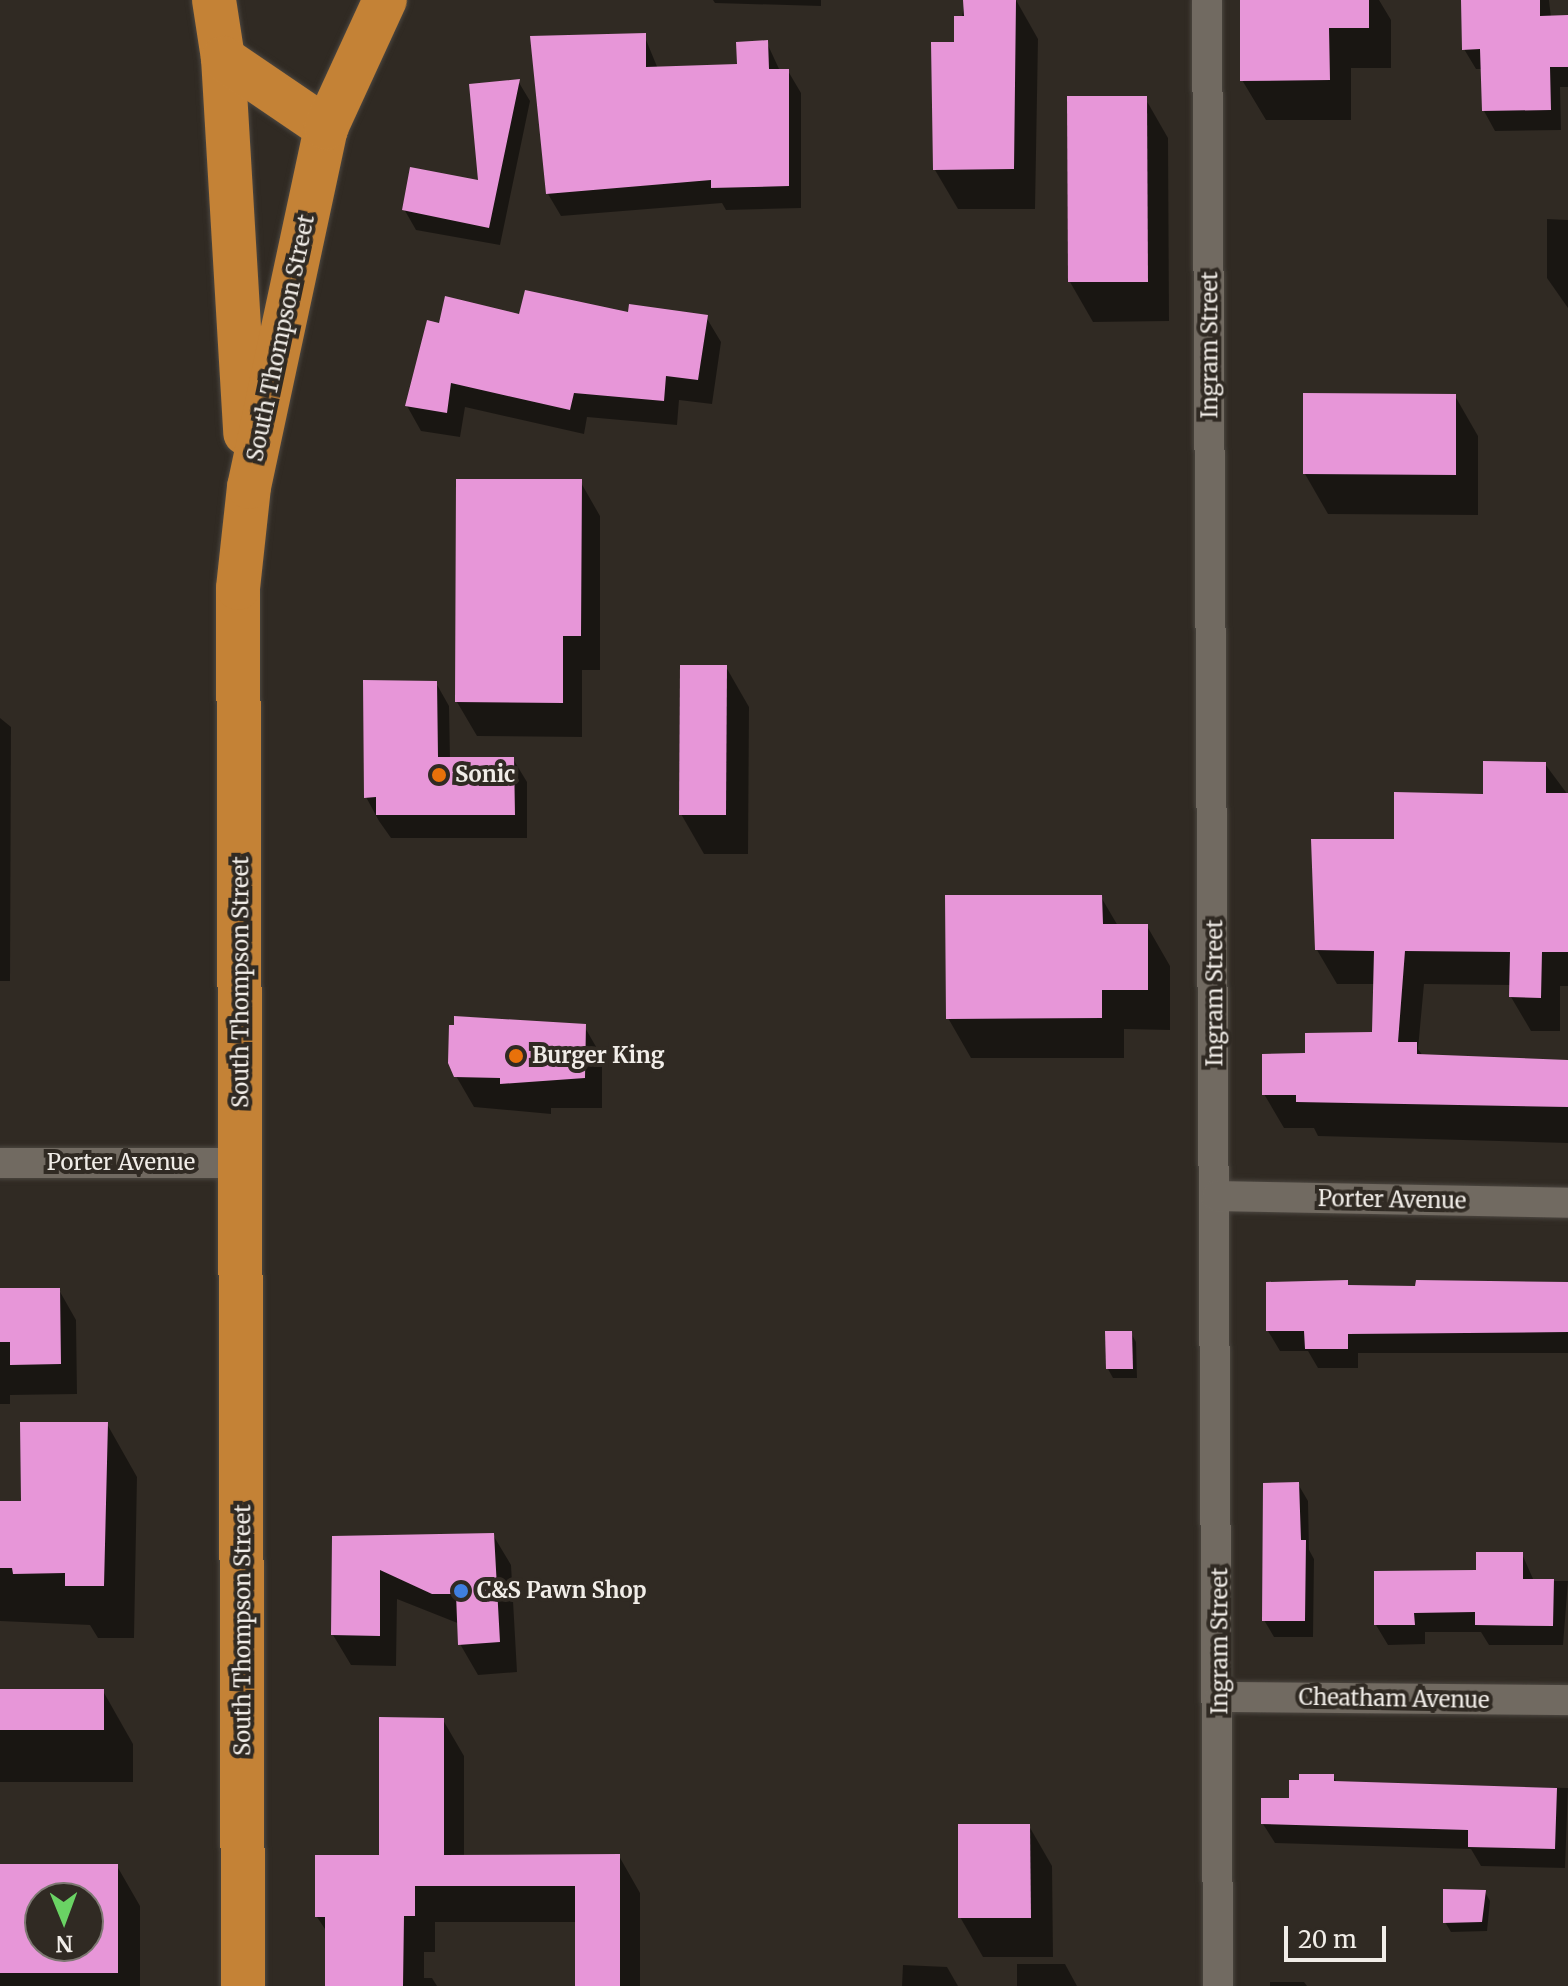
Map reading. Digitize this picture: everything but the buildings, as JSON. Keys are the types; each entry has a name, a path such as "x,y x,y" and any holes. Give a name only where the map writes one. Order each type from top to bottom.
{"highway":[{"path":"214,0 223,58 249,487"},
{"name":"South Thompson Street","path":"243,1986 243,1163 238,588 249,487 326,128 385,0"},
{"path":"223,58 326,128"}],"street":[{"name":"Ingram Street","path":"1207,0 1220,1697 1218,1986"},
{"name":"Porter Avenue","path":"0,1163 243,1163"},
{"name":"Porter Avenue","path":"1217,1196 1568,1203"},
{"name":"Cheatham Avenue","path":"1220,1697 1568,1700"}],"place":[{"name":"Sonic","path":"439,775"},
{"name":"Burger King","path":"516,1056"},
{"name":"C&S Pawn Shop","path":"461,1591"}]}
